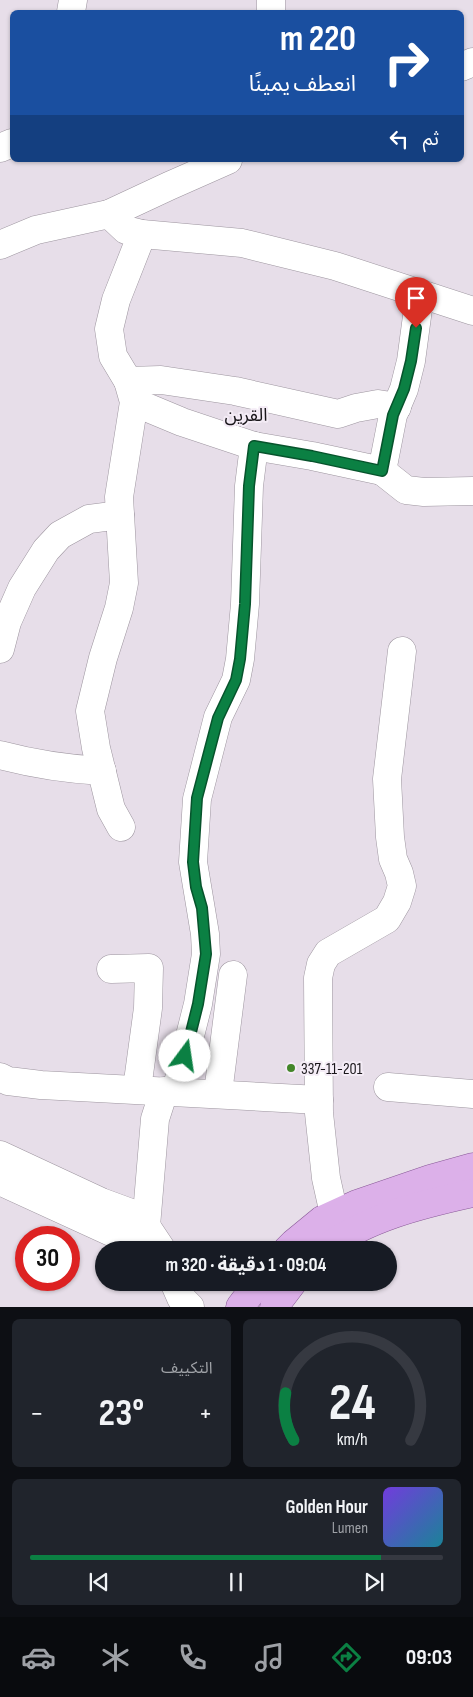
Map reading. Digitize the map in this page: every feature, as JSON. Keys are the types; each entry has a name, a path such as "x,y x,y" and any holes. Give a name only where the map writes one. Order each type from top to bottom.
{"main road":[{"path":"295,1241 322,1220 357,1204 473,1167"},
{"path":"336,1241 366,1225 434,1202 473,1193"},
{"path":"240,1307 252,1291"},
{"path":"274,1307 286,1291"}],"street":[{"path":"0,245 36,230 109,214 224,162"},
{"path":"109,214 126,230 142,234 242,242 335,266 473,311"},
{"path":"142,234 116,300 109,329 113,356 131,391 182,422 254,446 382,471 406,490 424,492 473,491"},
{"path":"382,471 393,415 404,389 411,361 420,294"},
{"path":"131,391 161,380 235,391 338,414 378,404 397,406"},
{"path":"121,827 111,809 90,711 103,658 119,608 124,583 119,497 131,391"},
{"path":"146,1226 155,1118 170,1091 198,1004 206,954 202,908 196,887 193,862 197,798 218,718 236,680 240,659 245,604 249,486 254,446"},
{"path":"0,649 7,622 22,588 46,550 60,535 89,519 120,516"},
{"path":"334,1214 326,1178 319,1113 318,978 321,964 328,953 387,919 397,902 402,886 392,852 387,779 402,651"},
{"path":"0,755 71,769 102,771"},
{"path":"111,969 149,968 148,1008 137,1090"},
{"path":"218,1093 233,975"},
{"path":"0,1077 8,1081 42,1085 218,1093 319,1100"},
{"path":"388,1086 473,1094"},
{"path":"0,1155 101,1202 131,1213 146,1226 156,1241"},
{"path":"0,1181 120,1236 125,1241"},
{"path":"163,1291 170,1307"},
{"path":"178,1291 181,1298 190,1307"}],"place":[{"name":"337-11-201","path":"291,1068"}],"district":[{"name":"القرين","path":"246,415"}],"route":[{"path":"185,1056 198,1004 206,954 202,908 196,887 193,862 197,798 218,718 236,680 240,659 245,604 249,486 254,446 382,471 393,415 404,389 411,361 416,328"}]}
